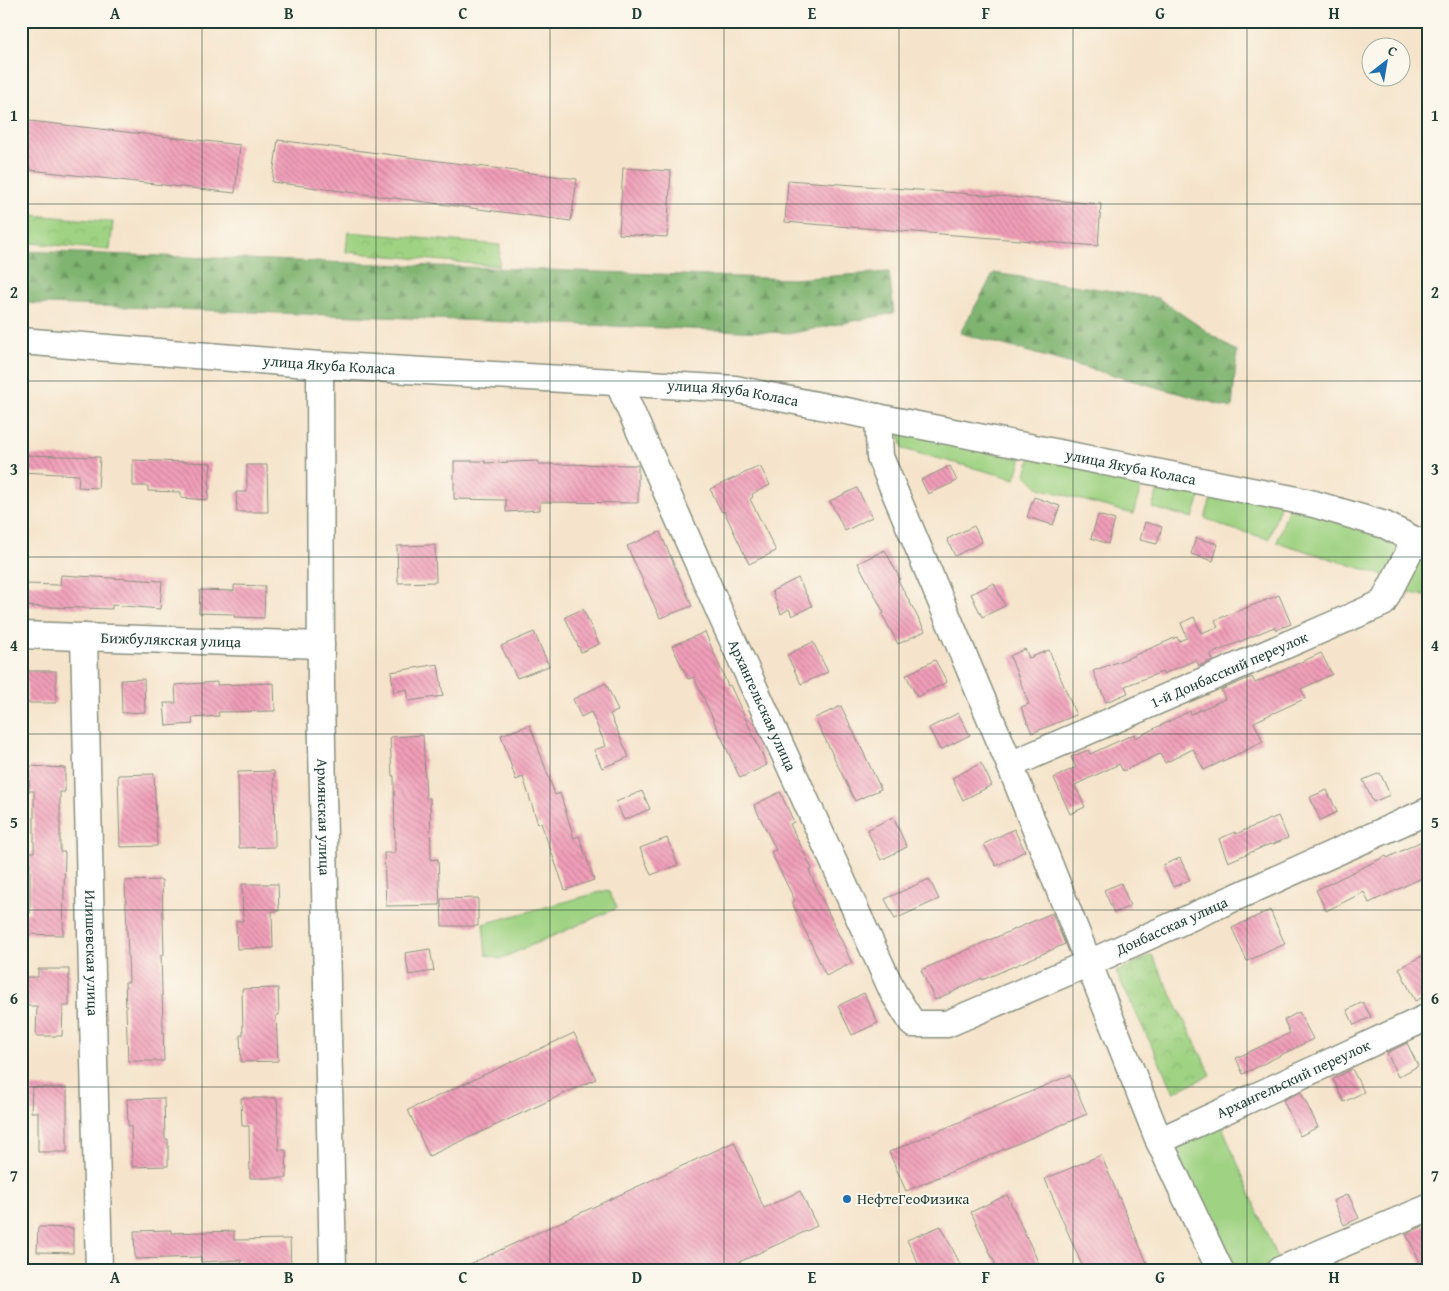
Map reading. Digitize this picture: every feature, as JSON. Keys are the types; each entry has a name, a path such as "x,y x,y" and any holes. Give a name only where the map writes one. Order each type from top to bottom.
{"street":[{"name":"улица Якуба Коласа","path":"21,341 320,365 735,389 1305,502 1385,525 1421,543"},
{"name":"Армянская улица","path":"320,365 321,645 333,1270"},
{"name":"Архангельская улица","path":"618,382 720,615 893,992 913,1024"},
{"path":"878,417 880,457 1010,765 1159,1140 1220,1270"},
{"name":"1-й Донбасский переулок","path":"1010,765 1383,603 1421,543"},
{"name":"Бижбулякская улица","path":"21,635 321,645"},
{"name":"Илишевская улица","path":"84,637 99,1270"},
{"name":"Донбасская улица","path":"913,1024 948,1024 1428,812"},
{"name":"Архангельский переулок","path":"1159,1140 1428,1017"},
{"path":"1280,1270 1428,1208"}],"green space":[{"path":"21,214 113,222 110,250 21,242"},
{"path":"348,232 500,245 499,266 346,252"},
{"path":"21,251 793,279 889,272 894,313 793,333 21,303"},
{"path":"994,273 1158,298 1237,352 1232,408 960,333"},
{"path":"896,424 1025,448 1015,479 903,449"},
{"path":"1033,451 1145,475 1133,514 1039,488 1026,475"},
{"path":"1161,479 1203,487 1193,518 1152,508"},
{"path":"1214,489 1281,503 1269,539 1229,528 1205,518"},
{"path":"1290,503 1410,542 1392,578 1277,542"},
{"path":"1414,544 1428,551 1428,597 1393,588"},
{"path":"608,890 617,908 500,959 486,955 483,924"},
{"path":"1152,955 1211,1075 1174,1092 1116,972"},
{"path":"1221,1124 1279,1263 1258,1270 1226,1270 1166,1145"}],"building":[{"path":"21,120 240,145 235,193 21,169"},
{"path":"278,140 577,179 571,221 272,182"},
{"path":"623,168 671,171 667,237 619,234"},
{"path":"788,180 1101,204 1098,246 785,222"},
{"path":"23,455 100,457 98,488 78,487 79,475 22,472"},
{"path":"133,460 211,463 208,500 181,498 181,492 148,491 148,486 133,486"},
{"path":"454,461 485,461 485,463 538,461 539,464 638,465 638,503 540,502 540,510 506,512 506,500 454,499"},
{"path":"247,465 267,465 268,512 237,512 236,492 247,492"},
{"path":"760,466 770,485 752,494 753,497 750,499 776,551 749,564 724,511 722,512 710,489"},
{"path":"950,466 957,481 928,494 921,480"},
{"path":"857,488 872,517 845,531 830,501"},
{"path":"1034,497 1060,506 1053,525 1027,517"},
{"path":"1098,515 1115,520 1108,544 1091,538"},
{"path":"1145,522 1162,527 1157,544 1140,540"},
{"path":"974,526 982,542 955,556 947,539"},
{"path":"660,532 692,606 660,618 627,546"},
{"path":"1196,538 1218,544 1213,561 1191,554"},
{"path":"435,545 436,582 398,583 397,546"},
{"path":"885,550 900,579 898,580 925,631 898,644 858,563"},
{"path":"61,575 162,581 160,609 112,605 112,609 23,606 24,584 60,585"},
{"path":"798,578 812,606 792,616 789,609 781,614 772,591"},
{"path":"994,583 1005,606 982,617 971,594"},
{"path":"234,585 265,586 264,618 234,617 234,614 199,613 200,590 234,591"},
{"path":"1279,595 1291,624 1276,630 1274,627 1211,654 1213,660 1199,666 1196,660 1163,674 1162,672 1125,686 1128,693 1106,702 1093,671 1177,637 1179,641 1187,638 1181,623 1194,617 1201,633 1218,627 1215,620"},
{"path":"583,609 599,644 581,652 565,617"},
{"path":"534,632 549,666 517,678 501,646"},
{"path":"705,632 728,686 730,685 767,765 740,778 694,677 688,679 672,646"},
{"path":"813,642 828,672 801,684 787,655"},
{"path":"1025,649 1029,658 1049,650 1076,715 1032,733 1021,707 1029,704 1010,656"},
{"path":"1321,653 1332,674 1301,689 1306,698 1254,722 1263,742 1204,770 1193,749 1165,763 1160,754 1123,771 1119,764 1075,785 1085,807 1070,814 1054,778 1076,767 1071,757 1088,750 1090,754 1134,734 1135,738 1190,711 1191,714 1225,699 1221,690 1252,677 1255,683"},
{"path":"935,660 947,682 917,697 906,675"},
{"path":"438,664 443,696 409,701 407,689 394,692 391,672"},
{"path":"26,671 56,671 56,703 27,703"},
{"path":"144,679 145,712 122,713 121,680"},
{"path":"217,682 217,685 274,683 275,711 218,712 219,716 192,718 193,724 166,726 164,703 176,703 175,685"},
{"path":"606,683 618,711 610,714 629,757 602,768 594,750 606,746 591,712 581,717 573,699"},
{"path":"841,706 881,789 855,801 815,718"},
{"path":"958,713 970,735 940,750 929,728"},
{"path":"530,725 555,795 560,793 574,838 579,836 594,880 565,890 541,823 538,824 523,777 516,780 501,735"},
{"path":"423,735 426,798 430,798 431,860 438,859 440,905 386,906 384,853 395,853 394,776 392,776 390,737"},
{"path":"981,763 992,785 963,800 952,778"},
{"path":"30,766 65,768 65,792 60,792 60,852 65,852 63,935 21,934 21,913 30,913 30,852 34,852 34,791 29,791"},
{"path":"274,771 275,847 239,848 238,772"},
{"path":"1380,773 1390,795 1373,802 1363,780"},
{"path":"154,774 157,846 120,847 118,775"},
{"path":"1327,790 1337,812 1320,820 1310,797"},
{"path":"642,791 650,809 624,820 616,802"},
{"path":"780,792 794,822 790,824 812,869 809,871 852,963 826,976 792,902 795,901 771,852 776,850 754,805"},
{"path":"1278,816 1288,838 1228,862 1219,839 1235,832 1236,834"},
{"path":"893,817 907,847 881,860 867,830"},
{"path":"1014,829 1025,851 996,866 984,844"},
{"path":"667,838 678,865 651,875 640,848"},
{"path":"1428,838 1428,875 1369,903 1364,892 1326,911 1316,890"},
{"path":"1180,858 1190,880 1173,887 1163,865"},
{"path":"929,879 939,899 895,919 885,899"},
{"path":"162,880 164,955 161,955 164,1061 128,1061 125,982 129,982 125,881"},
{"path":"1121,883 1130,906 1114,913 1104,890"},
{"path":"242,884 278,884 279,911 272,911 273,948 237,949 236,921 243,921"},
{"path":"478,898 478,926 442,926 441,899"},
{"path":"1270,910 1285,944 1247,961 1232,928"},
{"path":"1052,913 1065,944 982,980 982,978 935,1000 921,970"},
{"path":"430,949 434,971 409,975 405,953"},
{"path":"1428,953 1428,995 1415,1001 1399,968"},
{"path":"38,969 69,969 69,1006 63,1006 62,1036 36,1036 37,1006 21,1006 21,977 38,977"},
{"path":"278,988 279,1015 276,1015 278,1061 241,1062 240,1035 243,1035 242,989"},
{"path":"864,993 878,1023 852,1035 838,1006"},
{"path":"1363,1002 1371,1017 1354,1025 1347,1010"},
{"path":"1299,1012 1313,1039 1243,1074 1236,1058 1290,1033 1284,1020"},
{"path":"574,1033 596,1079 429,1156 408,1110"},
{"path":"1407,1043 1418,1066 1398,1077 1387,1053"},
{"path":"1352,1069 1364,1092 1344,1102 1333,1079"},
{"path":"1070,1075 1087,1114 906,1191 889,1152"},
{"path":"32,1087 67,1088 67,1152 38,1152 38,1112 31,1112"},
{"path":"1301,1092 1318,1127 1300,1136 1283,1100"},
{"path":"164,1098 165,1139 168,1139 168,1166 132,1167 131,1126 128,1126 127,1099"},
{"path":"241,1098 277,1098 279,1150 286,1150 287,1178 250,1178 249,1126 242,1126"},
{"path":"734,1142 764,1208 800,1191 817,1226 722,1270 457,1270"},
{"path":"1101,1155 1150,1270 1084,1270 1045,1179"},
{"path":"1348,1194 1359,1218 1344,1225 1333,1201"},
{"path":"1007,1195 1042,1270 998,1270 971,1212"},
{"path":"1428,1224 1428,1270 1424,1270 1406,1234"},
{"path":"941,1226 963,1270 921,1270 907,1240"},
{"path":"38,1227 73,1228 73,1253 37,1252"},
{"path":"171,1230 171,1233 234,1231 234,1240 290,1239 291,1270 242,1270 241,1260 201,1262 201,1257 135,1259 134,1231"}],"place":[{"name":"НефтеГеоФизика","path":"847,1199"}]}
